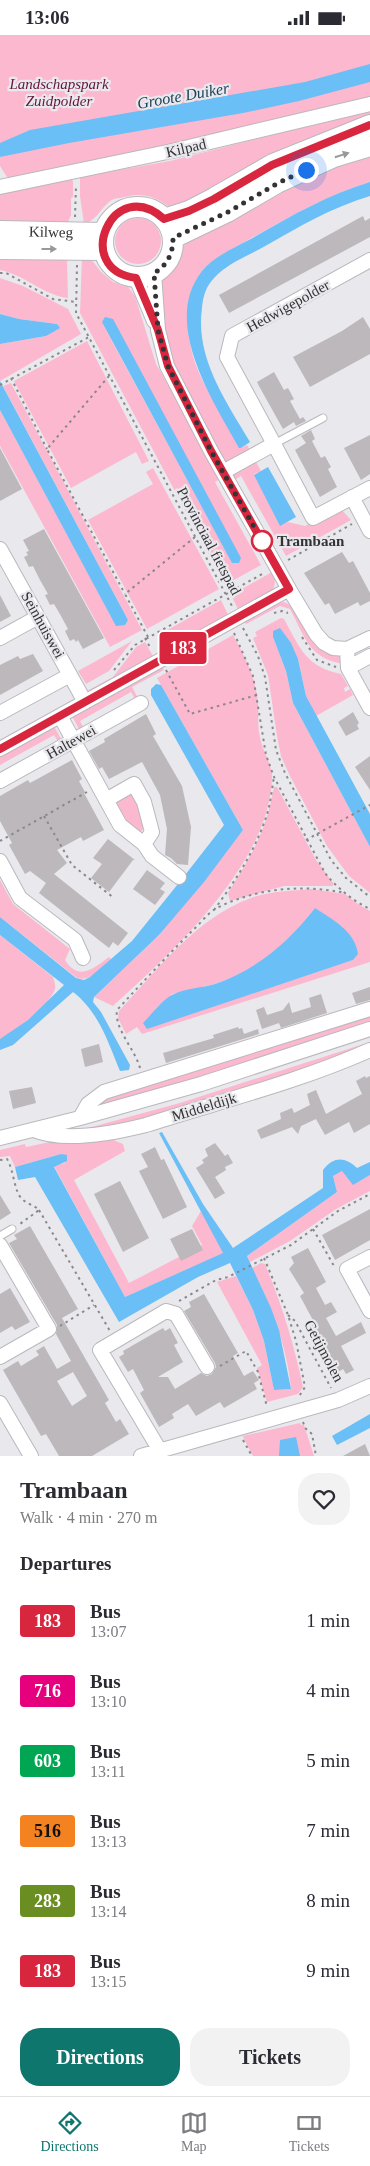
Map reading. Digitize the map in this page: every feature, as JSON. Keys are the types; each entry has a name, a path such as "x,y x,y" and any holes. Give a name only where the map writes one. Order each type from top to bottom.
{"main road":[{"path":"164,219 189,211 214,199 272,165 370,125"},
{"path":"173,238 228,212 278,183 334,157 370,146"},
{"path":"130,208 152,210 164,219 173,238 170,256 164,266 145,275 124,275 115,269 107,261 103,242 110,220 116,214 130,208"},
{"name":"Kilweg","path":"0,231 103,242"},
{"name":"Kilweg","path":"0,249 103,242"}],"street":[{"name":"Kilpad","path":"0,187 76,172 370,104"},
{"name":"Hedwigepolder","path":"370,260 232,337 227,357 313,518 370,488"},
{"path":"145,275 168,366 223,473 316,634 324,643 333,648 347,649 370,638"},
{"path":"145,275 158,330"},
{"path":"223,473 274,444"},
{"path":"352,497 370,531"},
{"name":"Seinhuiswei","path":"0,549 86,702"},
{"path":"0,749 161,660 241,623 289,589"},
{"path":"0,638 38,617"},
{"path":"347,649 348,668 370,708"},
{"path":"348,668 370,656"},
{"path":"0,713 70,675"},
{"name":"Haltewei","path":"0,781 141,703"},
{"path":"60,716 120,825 144,844 152,856 178,877"},
{"path":"106,800 134,784 144,802 152,832 144,844"},
{"path":"0,861 20,898 75,940 83,958"},
{"path":"80,1118 88,1104 104,1092 370,1009"},
{"name":"Middeldijk","path":"0,1138 201,1084 370,1029"},
{"name":"Middeldijk","path":"34,1130 47,1135 64,1136 125,1130 290,1081 370,1050"},
{"path":"0,1245 49,1329 4,1355"},
{"path":"370,1257 347,1269 370,1311"},
{"path":"159,1449 100,1349 166,1311 176,1314 207,1367"},
{"path":"141,1456 159,1449 338,1400 370,1386"},
{"path":"0,1403 31,1456"}],"lane":[{"path":"274,444 323,418"},
{"path":"0,1236 12,1229"}],"path":[{"path":"75,224 76,172"},
{"name":"Provinciaal fietspad","path":"77,262 76,313 258,656 265,677 276,750 285,773 331,860 346,878 370,897"},
{"path":"0,273 6,273 53,299 76,302"},
{"path":"0,385 89,337"},
{"path":"47,449 109,376"},
{"path":"11,379 148,637"},
{"path":"109,676 135,645 363,518"},
{"path":"125,594 195,537"},
{"path":"267,617 282,611 289,614 292,619"},
{"path":"241,623 234,633 244,654 257,695 262,736 274,777 325,873 336,886 370,909"},
{"path":"299,631 305,644 317,660 330,666 348,668"},
{"path":"161,660 190,714 257,695"},
{"path":"143,1079 138,1060 116,1019 117,1010 179,943 214,910 245,863 259,835 268,811 274,777"},
{"path":"0,841 98,786"},
{"path":"306,839 370,805"},
{"path":"44,816 72,865 114,898"},
{"path":"214,910 252,895 289,888 322,888 347,893"},
{"path":"0,1160 7,1159 12,1166 19,1194 22,1199 39,1210 115,1340"},
{"path":"166,1311 176,1303 216,1280 228,1277 291,1245 338,1211 370,1194"},
{"path":"12,1229 39,1210"},
{"path":"313,1229 336,1270 347,1269"},
{"name":"Getijmolen","path":"264,1258 288,1315 296,1341 305,1387 298,1397 300,1411"},
{"path":"49,1329 54,1329 94,1305"},
{"name":"Getijmolen","path":"288,1315 295,1321 338,1400"},
{"path":"207,1367 210,1372 246,1351 258,1372 270,1419"},
{"path":"300,1411 305,1428 312,1434 316,1456"},
{"path":"237,1429 252,1456"}],"green space":[{"name":"Landschapspark Zuidpolder","path":"0,35 370,35 370,98 263,126 9,180 0,166"},
{"path":"370,110 370,117 314,136 272,155 205,195 172,209 161,201 144,195 117,198 107,204 92,220 84,224 80,196 80,178 85,176 170,161"},
{"path":"370,152 370,182 312,205 221,255 203,270 191,292 188,331 197,368 241,448 247,445 261,471 254,474 280,525 288,522 305,526 340,508 351,520 286,556 241,476 234,480 171,363 162,312 161,286 163,279 189,240 283,187"},
{"path":"71,179 73,181 73,197 71,198 71,215 68,222 0,225 0,191"},
{"path":"134,218 142,218 151,222 157,228 161,241 157,254 151,260 142,264 134,264 125,260 119,254 115,245 115,237 119,228 125,222"},
{"path":"0,257 67,259 68,298 50,293 18,276 0,270"},
{"path":"82,257 91,259 101,272 113,282 128,287 135,296 156,364 221,478 215,482 261,565 225,585 80,313","holes":["102,323 239,563 232,562"]},
{"path":"0,278 23,286 68,309 81,334 0,381 0,344 46,336 57,324 19,319 0,314"},
{"path":"87,341 149,461 142,464 136,452 71,488 14,381"},
{"path":"11,383 142,630 110,647 0,446 0,410 116,625 128,620 3,386"},
{"path":"153,468 219,589 147,629 88,520 153,484 146,472"},
{"path":"272,572 275,580 271,592 260,601 239,611 232,597 233,594"},
{"path":"221,600 229,617 169,650 170,647 162,633"},
{"path":"284,602 290,605 340,653 345,664 323,658 310,646 290,609 280,606 246,624 244,621 278,603"},
{"path":"281,618 284,619 305,655 320,667 341,674 348,686 344,688 345,692 350,689 353,695 316,716 306,696 298,659 273,637 286,671 293,703 370,847 370,893 349,876 327,846 281,756 268,675 253,638 257,636 255,632"},
{"path":"233,635 249,668 257,694 259,733 272,777 267,810 255,842 214,904 189,933 113,1006 94,997 159,935 243,830 157,678"},
{"path":"132,641 109,671 86,684 78,671"},
{"path":"145,642 154,658 89,695 87,691 113,677 136,647"},
{"path":"162,667 164,670 132,687 139,700 136,701 131,692 80,721 84,729 80,731 72,716"},
{"path":"54,726 62,741 59,743 54,735 0,765 0,755"},
{"path":"274,787 277,787 316,860 333,883 333,886 284,886 230,901 228,893 257,843 267,817"},
{"path":"128,793 136,797 140,806 145,826 140,833 131,831 112,802"},
{"path":"0,880 13,904 70,949 65,960 70,967 81,972 87,971 109,957 111,959 91,976 82,979 77,978 0,917"},
{"path":"311,889 345,894 370,911 370,962 142,1034 137,1027 126,1034 118,1018 119,1011 163,962 195,931 231,907 251,898 273,893","holes":["315,908 353,960 148,1028 172,994 229,979 244,972 283,944"]},
{"path":"0,935 53,977 55,989 39,1010 23,1024 0,1039"},
{"path":"370,1013 370,1024 208,1077 98,1108 96,1103 109,1097"},
{"path":"370,1042 370,1046 150,1121 66,1134 180,1103"},
{"path":"111,1139 123,1144 125,1151 74,1180 129,1283 202,1245 192,1226 201,1211 224,1253 125,1297 54,1166 65,1163 61,1154 15,1167 10,1156 0,1157 0,1150 25,1144 26,1147 55,1141"},
{"path":"342,1171 353,1184 370,1175 370,1191 336,1209 290,1241 250,1262 247,1256 337,1192 333,1176"},
{"path":"261,1263 265,1264 277,1294 292,1340 303,1387 298,1394 267,1402 257,1368 262,1365 217,1282 236,1276 253,1310 264,1341 274,1390 291,1389 282,1341 266,1297 252,1268"},
{"path":"300,1423 304,1425 314,1456 253,1456 243,1436"}],"water":[{"path":"370,64 370,82 299,101 0,157 0,143 30,130 305,82"},
{"path":"370,182 370,196 317,217 240,259 220,272 207,288 202,308 203,344 208,362 222,395 250,442 239,448 216,408 195,361 189,337 187,314 191,292 202,271 220,256 283,220 340,193"},
{"path":"0,314 19,319 57,324 60,328 46,336 0,344"},
{"path":"105,317 113,319 241,558 239,563 232,563 102,322"},
{"path":"0,381 128,620 125,625 116,626 0,410"},
{"path":"268,467 296,517 280,526 254,475"},
{"path":"280,628 291,643 298,659 306,696 370,814 370,847 293,703 286,671 273,637 273,631"},
{"path":"156,684 161,685 243,830 204,882 159,935 94,997 93,1002 101,1012 130,1065 129,1070 120,1071 102,1028 90,1009 73,992 13,1045 0,1050 0,1039 28,1020 64,985 0,935 0,917 76,978 84,980 132,941 224,825 151,695 151,689"},
{"path":"315,908 336,922 353,939 358,954 353,960 147,1029 143,1023 170,996 184,990 215,984 258,963 283,943"},
{"path":"162,1132 203,1204 233,1248 323,1188 323,1170 331,1162 344,1160 357,1168 370,1162 370,1175 353,1185 342,1171 333,1176 337,1192 247,1256 279,1330 291,1389 274,1390 264,1341 253,1310 230,1263 198,1277 119,1322 35,1177 18,1180 15,1167 61,1154 67,1155 67,1161 54,1167 125,1297 223,1253 159,1133"},
{"path":"370,1414 370,1428 337,1445 332,1436"},
{"path":"296,1437 300,1456 279,1456 280,1440"}],"building":[{"path":"363,216 365,221 370,218 370,237 229,313 219,295"},
{"path":"363,317 370,329 370,354 310,387 293,357 342,331"},
{"path":"274,372 284,390 288,388 294,399 290,401 300,419 303,417 306,421 296,426 294,422 283,429 257,382"},
{"path":"311,430 315,439 312,441 321,458 325,456 331,467 328,469 337,487 320,497 295,450 306,443 301,436"},
{"path":"370,435 370,474 361,480 344,448"},
{"path":"0,448 22,489 0,501"},
{"path":"44,529 104,638 83,649 78,640 76,642 74,639 70,641 65,631 68,629 61,616 54,604 50,605 45,595 48,594 33,566 29,567 24,557 28,555 26,552 29,551 23,540"},
{"path":"342,552 349,563 353,561 370,593 370,601 360,606 358,602 335,614 329,603 325,605 304,573"},
{"path":"0,595 11,616 0,622"},
{"path":"33,654 43,671 0,695 0,665 18,656 20,659"},
{"path":"353,712 359,723 357,725 359,729 346,736 338,722"},
{"path":"146,714 156,734 153,736 182,786 191,827 188,865 177,864 165,855 167,829 160,795 142,762 109,779 102,767 99,769 89,751 105,742 104,739"},
{"path":"370,756 370,790 355,767"},
{"path":"72,760 82,779 79,781 84,793 104,830 83,841 81,837 57,850 67,863 54,874 128,933 118,946 113,942 109,948 39,893 46,883 30,871 25,874 9,845 12,843 0,821 0,796 28,780 30,783"},
{"path":"108,839 135,860 133,860 109,892 91,878 102,864 93,858"},
{"path":"147,870 165,883 160,889 165,892 155,905 133,889"},
{"path":"370,987 370,1000 356,1004 352,993"},
{"path":"321,994 327,1013 281,1028 279,1023 262,1029 256,1010 264,1007 267,1015 283,1010 289,1002 292,1013 311,1007 309,998"},
{"path":"238,1027 239,1029 242,1028 244,1034 258,1029 259,1034 166,1063 163,1053 214,1038 213,1035"},
{"path":"99,1044 103,1062 85,1067 81,1049"},
{"path":"365,1076 366,1078 370,1076 370,1124 354,1133 349,1122 325,1135 316,1119 301,1126 298,1134 292,1127 261,1139 257,1130 281,1119 280,1113 292,1108 294,1113 310,1105 307,1094 316,1090 326,1114 362,1094 356,1081"},
{"path":"32,1087 36,1103 13,1109 9,1091"},
{"path":"215,1143 225,1156 228,1154 233,1163 225,1167 226,1170 215,1177 225,1193 215,1199 196,1168 204,1163 202,1160 208,1156 205,1149"},
{"path":"155,1147 161,1160 164,1159 187,1207 163,1219 139,1171 148,1167 141,1154"},
{"path":"120,1181 149,1238 123,1252 94,1194"},
{"path":"0,1195 11,1213 0,1220"},
{"path":"370,1209 370,1240 335,1260 322,1235"},
{"path":"30,1226 78,1309 62,1318 109,1400 105,1403 116,1422 120,1419 129,1434 92,1456 59,1456 46,1434 41,1436 3,1370 18,1361 21,1366 39,1355 36,1351 44,1346 57,1369 71,1361 56,1334 57,1325 9,1243 17,1239 14,1235","holes":["73,1372 87,1396 72,1406 57,1381"]},
{"path":"192,1229 203,1250 181,1261 170,1239"},
{"path":"308,1248 326,1282 316,1288 325,1305 331,1302 337,1312 326,1318 336,1336 361,1322 366,1333 341,1346 354,1370 346,1374 343,1369 338,1372 333,1371 310,1326 315,1324 300,1296 304,1293 289,1269 294,1263 291,1257"},
{"path":"10,1288 30,1322 15,1330 12,1326 0,1333 0,1294"},
{"path":"204,1294 238,1353 233,1356 244,1376 253,1371 259,1380 254,1383 257,1389 224,1408 220,1402 196,1416 188,1404 172,1414 174,1418 159,1427 140,1393 144,1390 133,1369 128,1372 119,1357 124,1354 123,1351 163,1328 165,1331 170,1328 178,1343 174,1345 183,1362 158,1377 168,1377 175,1389 201,1373 207,1376 212,1374 216,1367 215,1363 184,1311 191,1307 189,1302"},
{"path":"365,1444 370,1456 343,1456"}],"bus line":[{"name":"183","path":"0,749 289,589 211,451 168,366 158,330 136,278 119,273 110,265 103,250 102,239 106,226 116,214 130,208 137,207 152,210 164,219 189,211 214,199 272,165 370,125"}],"place":[{"name":"Trambaan","path":"262,541"}],"route":[{"path":"262,541 211,451 168,366 158,330 154,273 160,270 168,261 172,250 173,238 228,212 278,183 306,170"}],"water label":[{"name":"Groote Duiker","path":"183,95"}]}
